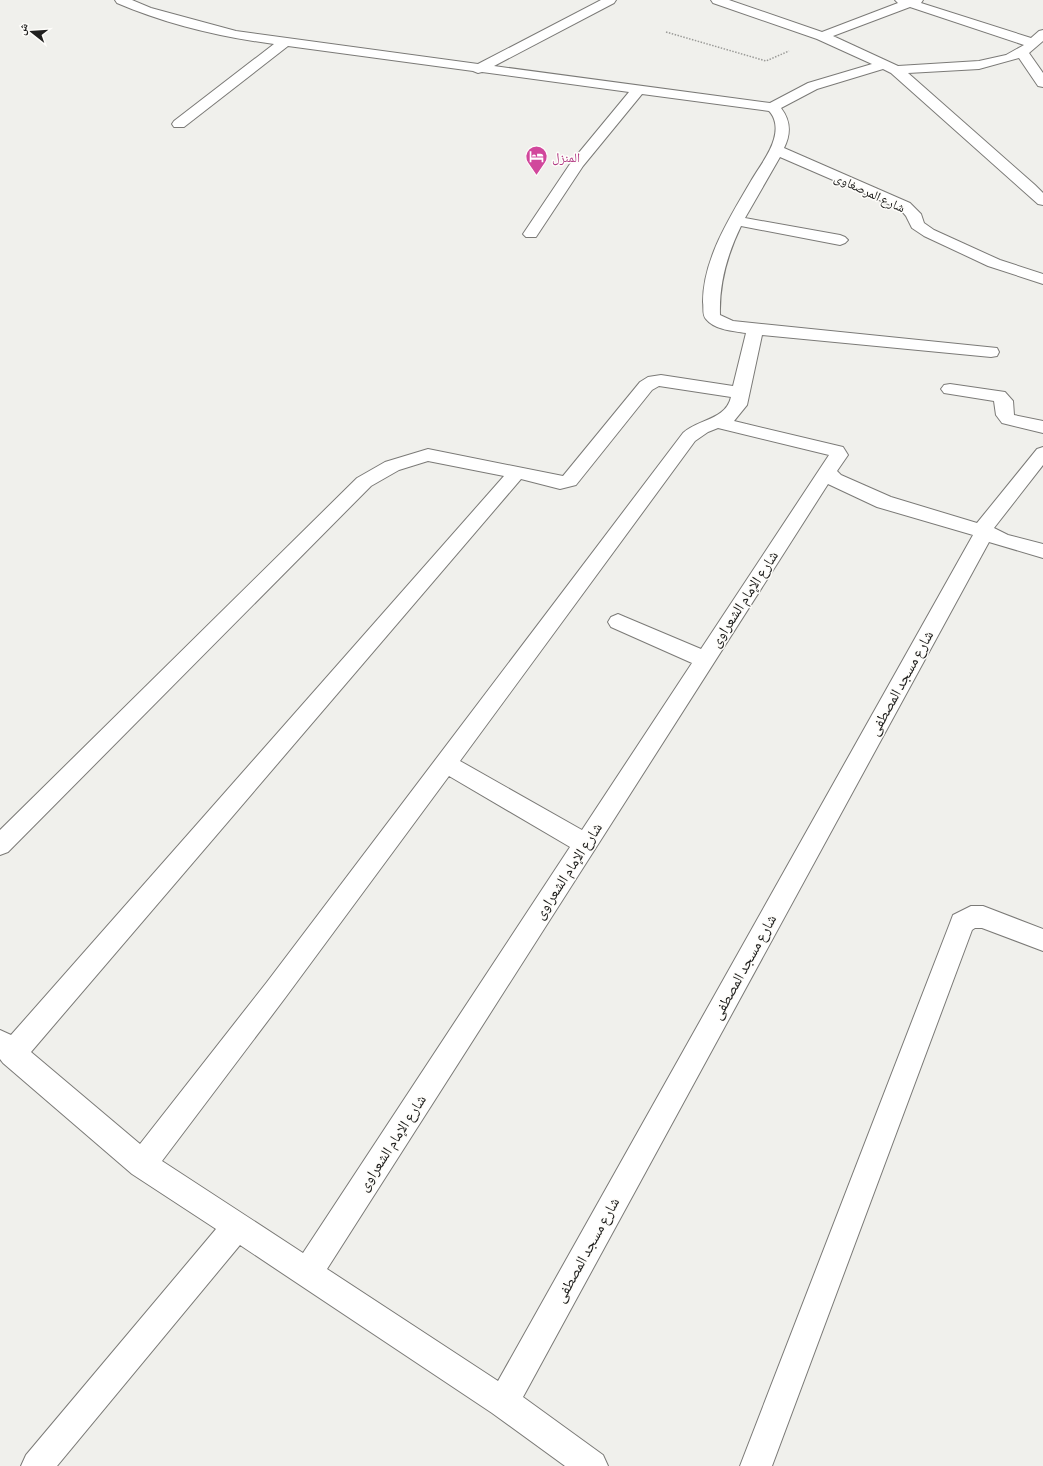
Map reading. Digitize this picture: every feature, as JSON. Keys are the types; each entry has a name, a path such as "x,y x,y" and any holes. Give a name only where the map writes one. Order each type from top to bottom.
{"street":[{"path":"121,0 147,11 235,35 478,69 773,107 781,118 782,134 776,150 736,221 722,257 712,291 712,316 716,320 726,325 755,329 991,352"},
{"path":"478,69 610,0"},
{"path":"718,0 822,36 891,67 1043,201"},
{"path":"822,36 909,1 1032,43"},
{"path":"773,107 784,99 831,79 891,67 969,66 1003,59 1022,53 1043,34"},
{"path":"179,124 286,42"},
{"path":"1022,53 1043,83"},
{"path":"531,234 577,164 638,90"},
{"name":"شارع المرصغاوى","path":"776,150 905,206 914,214 917,225 935,236 994,263 1043,279"},
{"path":"736,221 840,240"},
{"path":"142,1164 276,990 689,437 698,428 727,419 733,413 738,405 755,329"},
{"path":"0,845 364,482 392,466 428,455 517,472 560,483 569,480 646,386 654,381 661,380 740,393"},
{"path":"950,389 999,396 1004,401 1005,414 1008,419 1043,427"},
{"name":"شارع الإمام الشعراوى","path":"308,1272 839,455 836,451 719,422"},
{"name":"شارع مسجد المصطفى","path":"503,1402 985,532 983,528 985,524 1043,453"},
{"path":"828,470 834,479 884,502 985,532 993,537 1043,550"},
{"path":"517,472 6,1048 142,1164 308,1272 503,1402 592,1466"},
{"path":"618,622 705,660"},
{"path":"445,763 585,844"},
{"path":"756,1466 962,923 971,917 983,917 1043,940"},
{"path":"37,1466 237,1226"}],"path":[{"path":"666,32 766,61 822,36"}],"place":[{"name":"المنزل","path":"537,176"}]}
